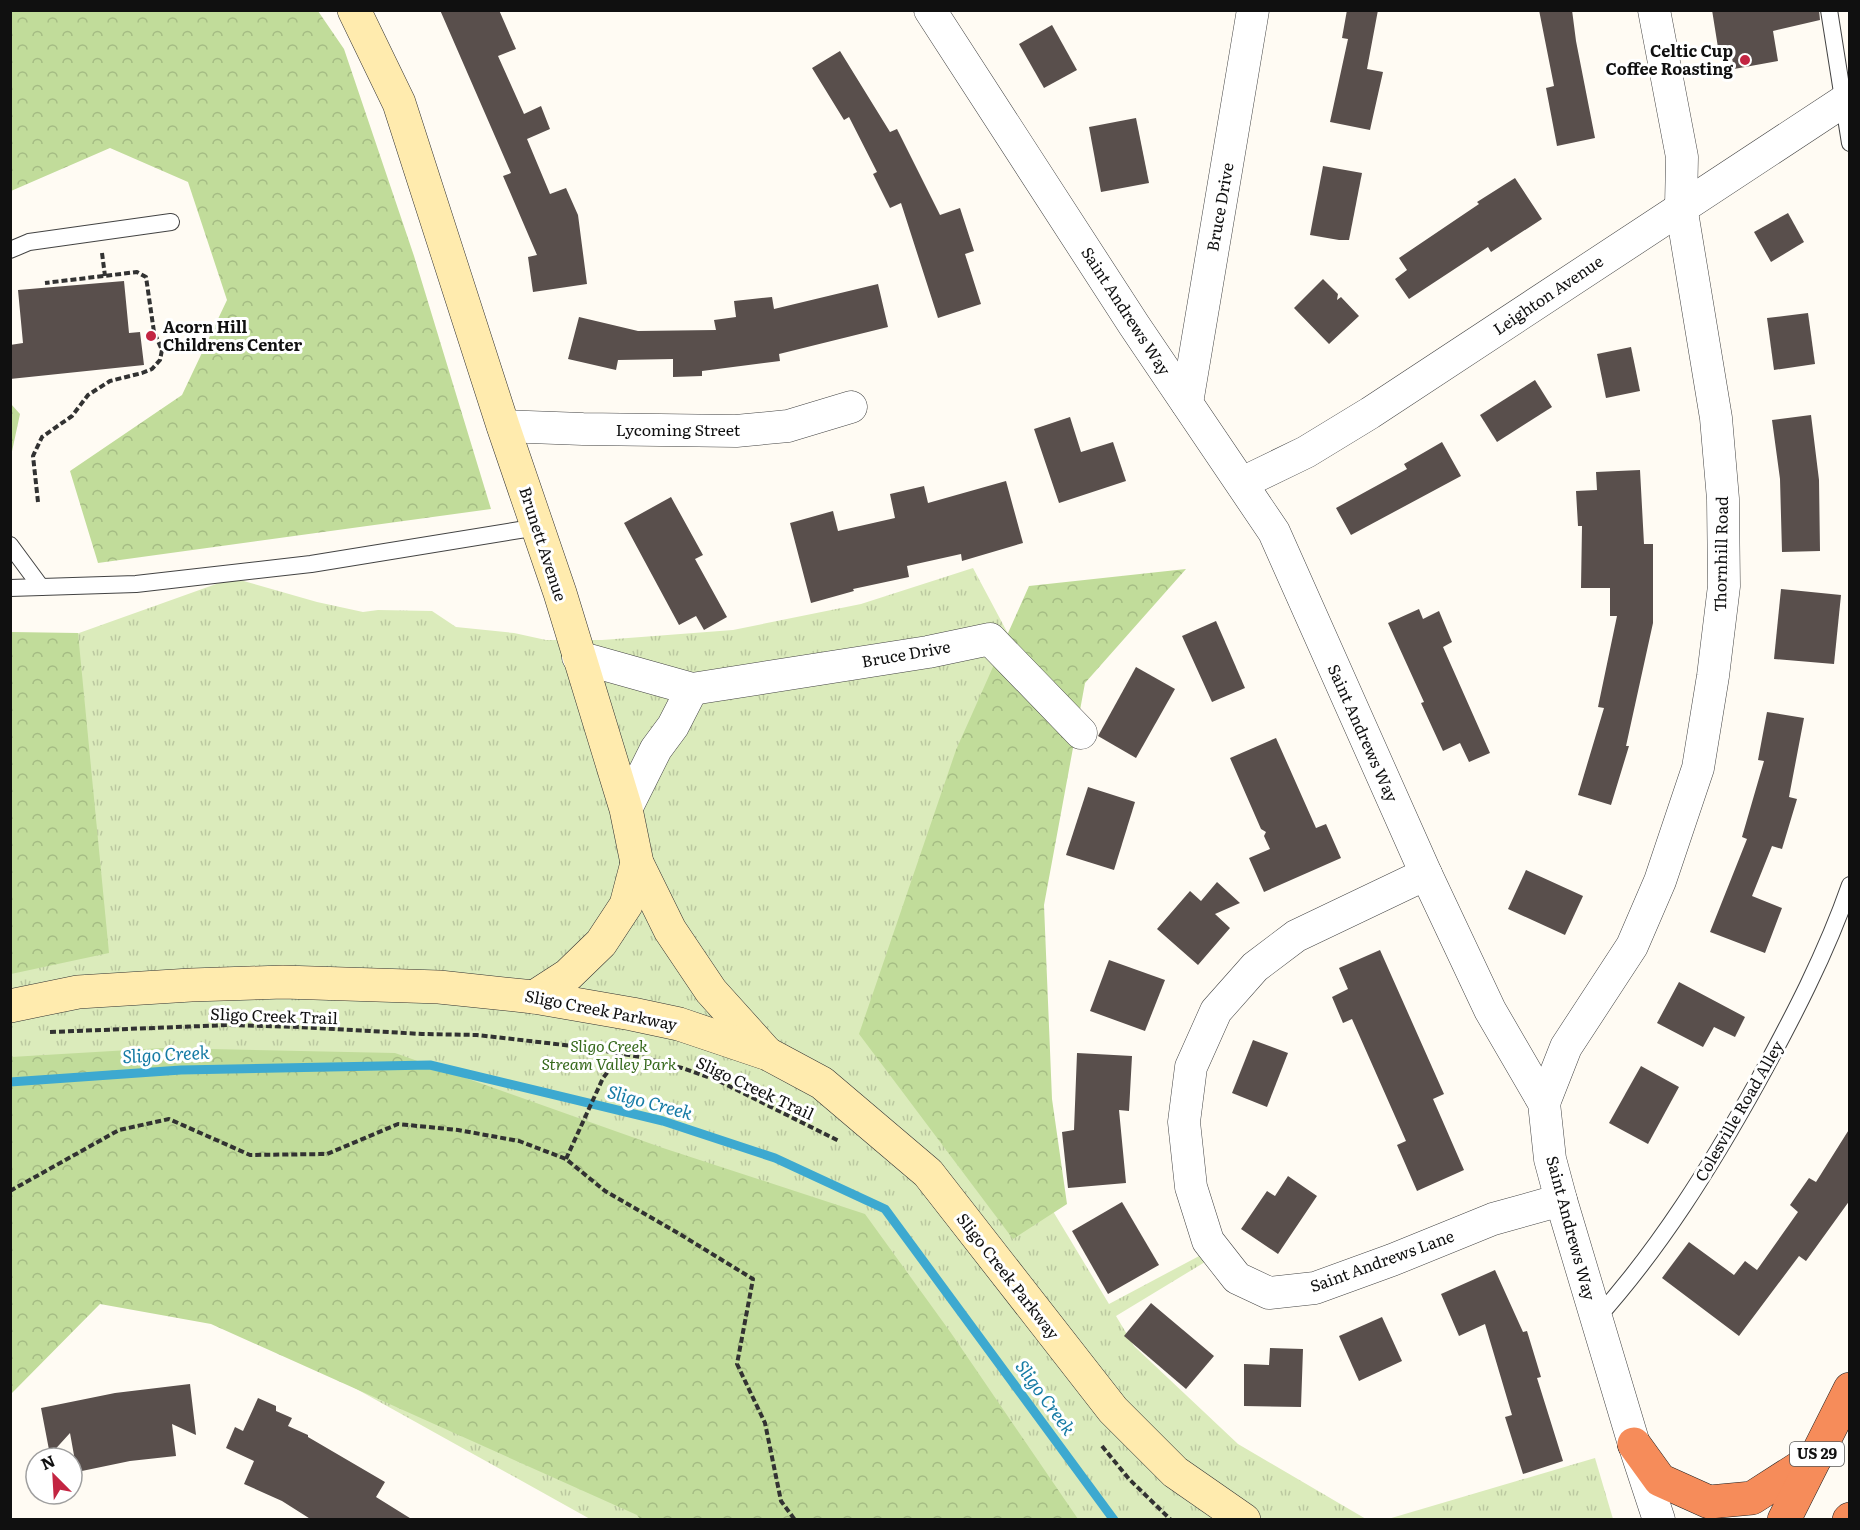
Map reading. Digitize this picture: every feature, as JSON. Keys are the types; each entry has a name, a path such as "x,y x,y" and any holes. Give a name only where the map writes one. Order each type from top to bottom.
{"highway":[{"name":"US 29","path":"1784,1520 1850,1389"},
{"path":"1634,1444 1660,1480 1709,1502 1752,1498 1816,1457"}],"street":[{"name":"Brunett Avenue","path":"354,10 399,103 503,426 560,592 626,808 637,863 666,924 705,983 768,1054"},
{"name":"Saint Andrews Way","path":"930,10 1128,315 1274,532 1426,874 1490,1010 1544,1102 1550,1159 1561,1200 1659,1520"},
{"name":"Bruce Drive","path":"1187,403 1253,10"},
{"name":"Thornhill Road","path":"1544,1102 1566,1047 1632,946 1660,881 1698,768 1713,676 1724,586 1723,499 1716,418 1682,207 1682,157 1654,10"},
{"name":"Leighton Avenue","path":"1242,483 1306,452 1370,413 1846,100"},
{"name":"Lycoming Street","path":"503,426 736,431 788,426 851,407"},
{"name":"Bruce Drive","path":"578,657 693,689 928,652 990,639 1081,733"},
{"path":"626,808 656,749 674,726 693,689"},
{"path":"534,997 568,975 602,943 626,905 637,863"},
{"name":"Saint Andrews Lane","path":"1426,874 1296,936 1255,967 1216,1011 1191,1067 1184,1122 1191,1188 1208,1241 1237,1278 1269,1293 1315,1288 1493,1219 1561,1200"},
{"name":"Sligo Creek Parkway","path":"10,1006 78,992 191,985 283,982 439,987 534,997 632,1014 679,1024 768,1054 822,1083 928,1173 1113,1410 1175,1472 1244,1520"}],"lane":[{"path":"1829,10 1846,100 1850,143"},
{"path":"10,250 29,242 171,222"},
{"path":"10,588 136,584 311,564 538,527"},
{"path":"10,545 41,587"},
{"name":"Colesville Road Alley","path":"1596,1319 1622,1291 1719,1150 1795,1014 1837,921 1850,885"}],"path":[{"path":"38,502 33,456 42,437 72,416 88,395 110,381 152,369 160,360 162,350 154,332 146,277 137,272 45,283"},
{"name":"Sligo Creek Trail","path":"42,1032 229,1025 477,1035 562,1044 622,1054 682,1068 719,1082 848,1146"},
{"path":"566,1159 603,1078 622,1054"},
{"path":"10,1191 118,1130 169,1119 250,1155 327,1154 398,1124 458,1130 519,1141 566,1159 605,1191 753,1279 737,1364 765,1423 781,1501 795,1520"},
{"path":"1101,1444 1129,1479 1171,1520"}],"green space":[{"path":"11,10 318,11 344,49 414,256 491,509 98,563 70,471 182,395 227,300 188,182 110,148 11,191"},
{"path":"11,404 20,414 11,456"},
{"name":"Sligo Creek Stream Valley Park","path":"973,568 1061,733 1020,986 1039,1188 1109,1304 1201,1255 1205,1262 1116,1316 1134,1346 1238,1444 1366,1519 590,1519 105,1249 11,1347 11,689 65,638 233,578 317,602 363,612 432,611 456,627 514,633 546,640 602,640 733,630 861,604"},
{"path":"1186,569 1085,683 1044,905 1052,1099 1067,1204 1013,1239 859,1034 956,750 1029,586"},
{"path":"11,632 78,633 109,953 11,974"},
{"path":"163,1048 395,1053 663,1148 865,1214 951,1333 1078,1519 640,1519 637,1515 211,1324 100,1304 11,1394 11,1057"},
{"path":"1595,1458 1613,1519 1388,1519"}],"building":[{"path":"440,10 499,10 516,49 498,56 524,114 541,106 550,129 527,139 550,194 566,188 578,215 587,284 533,292 528,257 537,255 503,176 511,173"},
{"path":"1347,10 1378,10 1367,69 1383,72 1370,130 1330,122 1348,39 1342,38"},
{"path":"1539,10 1572,10 1595,138 1557,146 1546,88 1554,86"},
{"path":"1712,10 1819,10 1820,20 1773,31 1778,61 1734,69 1732,58 1720,60"},
{"path":"1052,25 1077,70 1044,88 1019,44"},
{"path":"840,51 890,132 897,129 940,215 960,208 974,251 965,254 981,304 938,318 901,203 890,208 873,174 877,172 849,117 844,120 812,68"},
{"path":"1136,118 1149,183 1101,192 1089,127"},
{"path":"1323,166 1362,173 1349,240 1310,235"},
{"path":"1515,178 1542,219 1491,252 1488,247 1409,299 1395,279 1407,270 1399,258 1479,204 1477,202"},
{"path":"1788,213 1804,242 1771,262 1754,232"},
{"path":"1323,279 1338,294 1337,300 1341,297 1359,316 1329,344 1294,308"},
{"path":"124,281 129,333 140,332 144,365 10,379 10,345 23,343 18,290"},
{"path":"878,284 888,327 779,354 780,361 702,371 702,376 673,377 673,359 618,360 616,370 568,359 579,317 638,331 716,330 714,320 736,317 734,301 772,297 774,309"},
{"path":"1808,313 1815,364 1774,370 1767,318"},
{"path":"1631,347 1640,391 1606,398 1597,354"},
{"path":"1535,380 1552,407 1497,442 1480,415"},
{"path":"1811,415 1819,480 1820,551 1782,552 1780,479 1772,420"},
{"path":"1070,417 1081,452 1113,442 1126,481 1059,503 1034,429"},
{"path":"1442,442 1461,476 1351,535 1336,508 1407,469 1404,464"},
{"path":"1640,470 1644,544 1653,544 1653,623 1626,746 1629,746 1611,805 1578,795 1604,708 1598,707 1617,616 1610,616 1610,588 1581,588 1582,526 1578,526 1576,491 1597,490 1596,472"},
{"path":"1006,481 1023,543 962,561 961,554 907,566 909,577 853,589 854,591 811,603 790,523 833,511 838,531 895,518 890,494 924,486 928,503"},
{"path":"671,497 703,555 695,559 727,617 704,630 696,616 679,625 624,523"},
{"path":"1781,589 1841,595 1834,664 1774,659"},
{"path":"1419,609 1423,619 1439,611 1452,642 1443,647 1490,753 1469,762 1460,743 1443,751 1421,703 1424,702 1388,623"},
{"path":"1216,621 1245,688 1212,702 1182,636"},
{"path":"1136,667 1175,689 1136,758 1098,736"},
{"path":"1767,712 1804,718 1789,797 1797,799 1782,849 1772,846 1752,896 1782,908 1765,953 1710,932 1747,839 1742,837 1764,761 1758,760"},
{"path":"1276,738 1316,828 1326,824 1341,858 1264,892 1249,858 1270,849 1264,836 1266,832 1261,829 1230,758"},
{"path":"1088,787 1135,802 1114,870 1066,855"},
{"path":"1526,870 1583,896 1565,935 1508,909"},
{"path":"1217,882 1240,903 1215,914 1230,928 1198,965 1157,929 1190,891 1201,901"},
{"path":"1380,950 1444,1094 1433,1099 1464,1170 1417,1191 1397,1145 1406,1141 1352,1019 1343,1023 1332,997 1348,989 1339,968"},
{"path":"1109,960 1165,980 1145,1031 1090,1011"},
{"path":"1679,982 1745,1017 1735,1037 1714,1027 1703,1047 1657,1023"},
{"path":"1253,1040 1288,1053 1267,1107 1232,1093"},
{"path":"1077,1053 1132,1056 1129,1111 1119,1110 1126,1183 1068,1188 1062,1132 1074,1130"},
{"path":"1641,1066 1679,1087 1648,1144 1609,1123"},
{"path":"1850,1128 1850,1200 1806,1261 1799,1256 1739,1336 1662,1278 1689,1242 1734,1275 1745,1261 1757,1270 1798,1212 1790,1205 1809,1178 1816,1182"},
{"path":"1288,1176 1317,1196 1278,1254 1241,1229 1267,1191 1275,1196"},
{"path":"1122,1202 1159,1265 1108,1294 1072,1231"},
{"path":"1495,1270 1523,1332 1527,1331 1541,1377 1537,1378 1563,1461 1523,1474 1505,1417 1512,1415 1485,1324 1459,1336 1441,1294"},
{"path":"1151,1303 1214,1356 1186,1389 1124,1336"},
{"path":"1382,1317 1402,1361 1359,1381 1339,1336"},
{"path":"1270,1348 1303,1349 1301,1407 1244,1406 1244,1364 1269,1365"},
{"path":"190,1384 196,1435 172,1424 176,1456 130,1461 84,1471 84,1446 72,1446 70,1433 58,1446 48,1446 41,1408 115,1393"},
{"path":"258,1398 276,1406 276,1411 292,1418 288,1426 308,1435 385,1482 376,1497 413,1520 312,1520 282,1501 244,1484 254,1461 226,1448 235,1427 243,1431"}],"waterway":[{"name":"Sligo Creek","path":"10,1082 181,1070 430,1065 663,1121 775,1158 885,1209 1114,1520"}],"place":[{"name":"Celtic Cup Coffee Roasting","path":"1745,60"},
{"name":"Acorn Hill Childrens Center","path":"151,336"}]}
